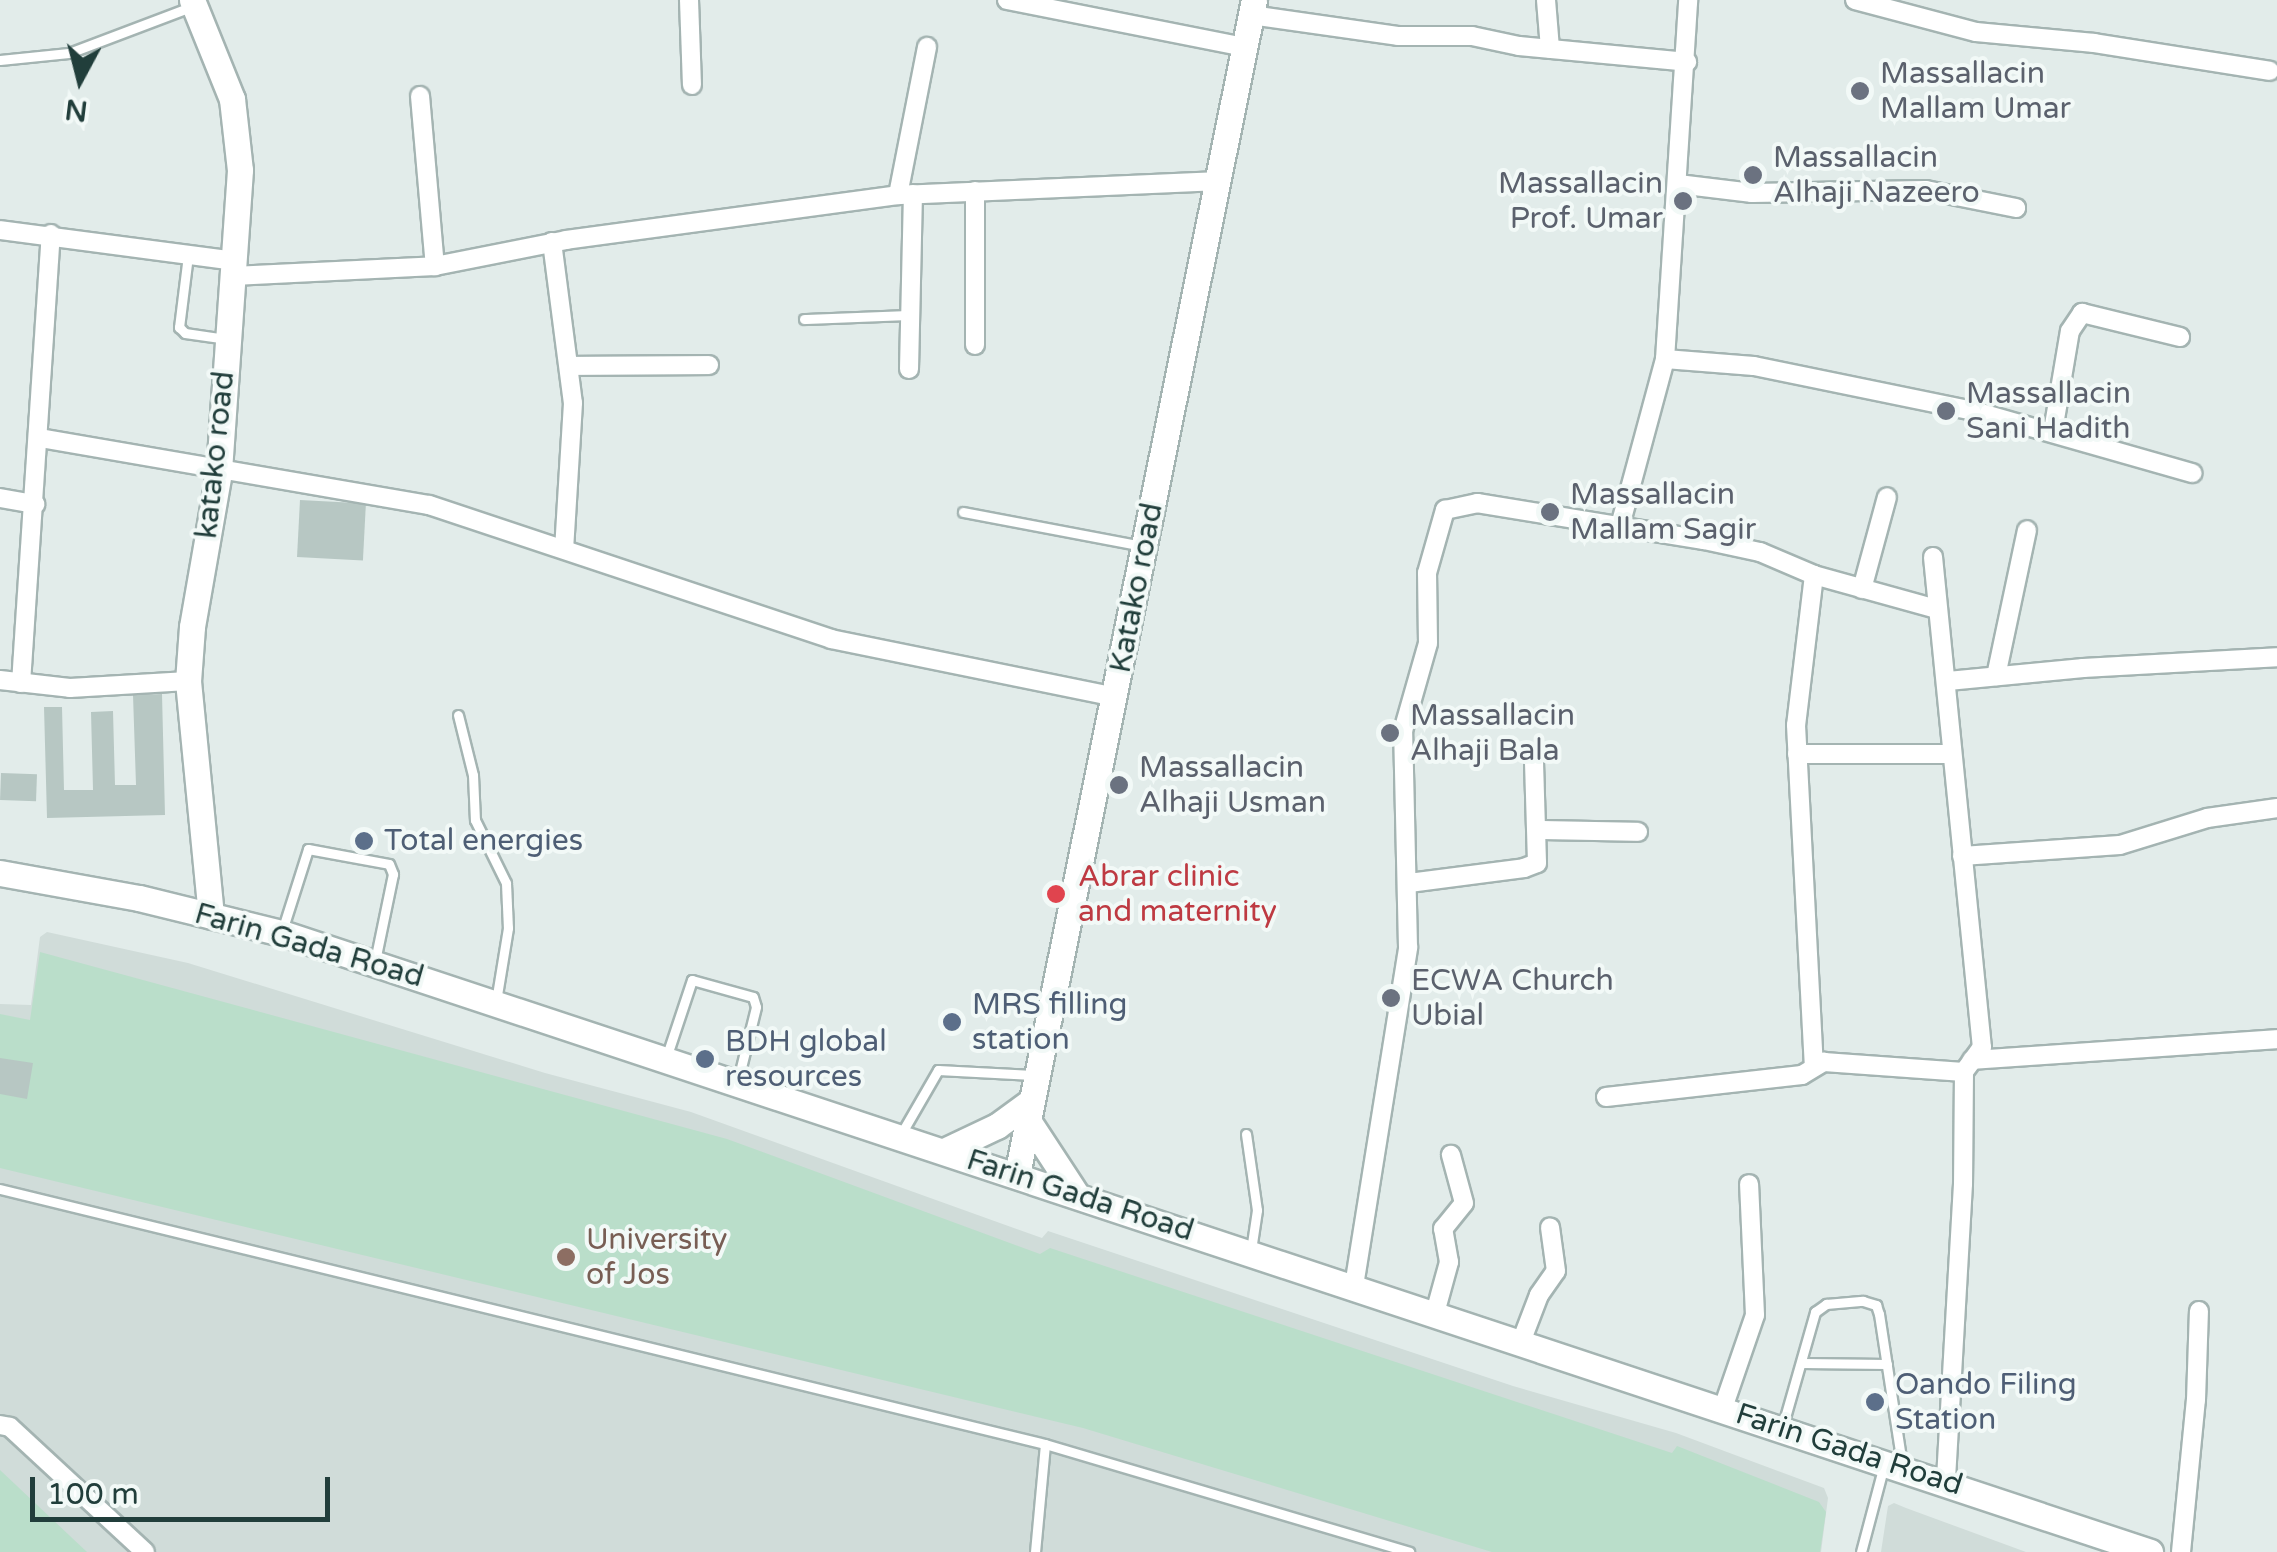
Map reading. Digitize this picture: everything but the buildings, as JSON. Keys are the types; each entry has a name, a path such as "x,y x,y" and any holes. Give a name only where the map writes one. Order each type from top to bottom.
{"main road":[{"name":"katako road","path":"193,3 232,99 238,130 219,472 192,627 188,681 210,916"},
{"name":"Katako road","path":"1016,1175 1116,697 1252,8"},
{"name":"Farin Gada Road","path":"0,873 139,898 282,932 2150,1552"},
{"path":"944,1151 1028,1110 1076,1194"}],"street":[{"path":"689,0 692,85"},
{"path":"1008,0 1244,47"},
{"path":"1546,0 1550,48"},
{"path":"1620,526 1664,358 1688,62 1688,0"},
{"path":"1855,0 1976,32 2094,43 2270,71"},
{"path":"1252,8 1398,36 1472,36 1688,62"},
{"path":"908,369 905,194 926,47"},
{"path":"420,96 435,266"},
{"path":"0,230 188,255 233,268 435,266 552,242 905,194 1217,181"},
{"path":"1678,184 1752,193 1926,190 2016,208"},
{"path":"976,191 976,345"},
{"path":"21,682 36,504 51,234"},
{"path":"552,242 573,404 564,549"},
{"path":"2053,430 2070,330 2082,313 2180,337"},
{"path":"1664,358 1754,366 2053,430 2192,474"},
{"path":"570,366 709,365"},
{"path":"40,438 219,472 429,505 831,639 1116,697"},
{"path":"1862,589 1886,497"},
{"path":"0,498 36,504"},
{"path":"1354,1286 1405,966 1408,883 1403,731 1428,643 1427,573 1446,510 1477,504 1760,552 1814,576 1937,609"},
{"path":"1996,676 2027,530"},
{"path":"1933,557 1948,681 1949,754 1982,1047 1968,1066 1946,1483"},
{"path":"1814,576 1796,725 1814,1067"},
{"path":"1948,681 2277,657"},
{"path":"0,680 70,688 188,681"},
{"path":"1798,754 1949,754"},
{"path":"1408,883 1537,863 1534,762"},
{"path":"1962,856 2120,845 2207,818 2277,808"},
{"path":"1538,830 1638,832"},
{"path":"1606,1097 1802,1075 1824,1062 1968,1066 2277,1039"},
{"path":"1435,1313 1449,1262 1443,1229 1464,1203 1450,1155"},
{"path":"1723,1408 1755,1314 1749,1184"},
{"path":"1521,1342 1539,1295 1556,1271 1550,1227"},
{"path":"2181,1552 2196,1400 2199,1310"},
{"path":"0,1425 10,1427 145,1552"}],"lane":[{"path":"0,60 69,53 193,3"},
{"path":"188,255 179,327 185,334 228,340"},
{"path":"804,319 910,315"},
{"path":"963,512 1145,546"},
{"path":"458,715 473,775 475,820 506,884 508,928 496,1003"},
{"path":"282,932 308,850 389,864 393,874 375,964"},
{"path":"666,1059 692,980 753,997 756,1007 737,1083"},
{"path":"900,1136 938,1070 1036,1075"},
{"path":"1246,1134 1257,1210 1251,1252"},
{"path":"0,1189 1045,1444 1405,1551"},
{"path":"1782,1428 1815,1312 1826,1304 1863,1301 1876,1305 1887,1364 1894,1465 1860,1552"},
{"path":"1802,1364 1887,1364"},
{"path":"1035,1552 1045,1444"}],"shaded area":[{"name":"University of Jos","path":"47,932 188,963 545,1073 691,1112 1042,1238 1048,1231 1513,1386 1676,1433 1824,1488 1828,1498 1821,1552 0,1552 0,1004 31,1005 40,937"},
{"path":"1894,1503 2026,1552 1881,1552 1888,1506"}],"green space":[{"path":"40,952 727,1139 1040,1254 1050,1248 1672,1453 1677,1446 1819,1502 1826,1512 1820,1552 1492,1552 1083,1428 0,1168 0,1014 30,1020"},
{"path":"0,1470 87,1552 0,1552"}],"place":[{"name":"Massallacin Mallam Umar","path":"1860,91"},
{"name":"Massallacin Alhaji Nazeero","path":"1753,175"},
{"name":"Massallacin Prof. Umar","path":"1683,201"},
{"name":"Massallacin Sani Hadith","path":"1946,411"},
{"name":"Massallacin Mallam Sagir","path":"1550,512"},
{"name":"Massallacin Alhaji Bala","path":"1390,733"},
{"name":"Massallacin Alhaji Usman","path":"1119,785"},
{"name":"Total energies","path":"364,841"},
{"name":"Abrar clinic and maternity","path":"1056,894"},
{"name":"ECWA Church Ubial","path":"1391,998"},
{"name":"MRS filling station","path":"952,1022"},
{"name":"BDH global resources","path":"705,1059"},
{"name":"University of Jos","path":"566,1257"},
{"name":"Oando Filing Station","path":"1875,1402"}]}
